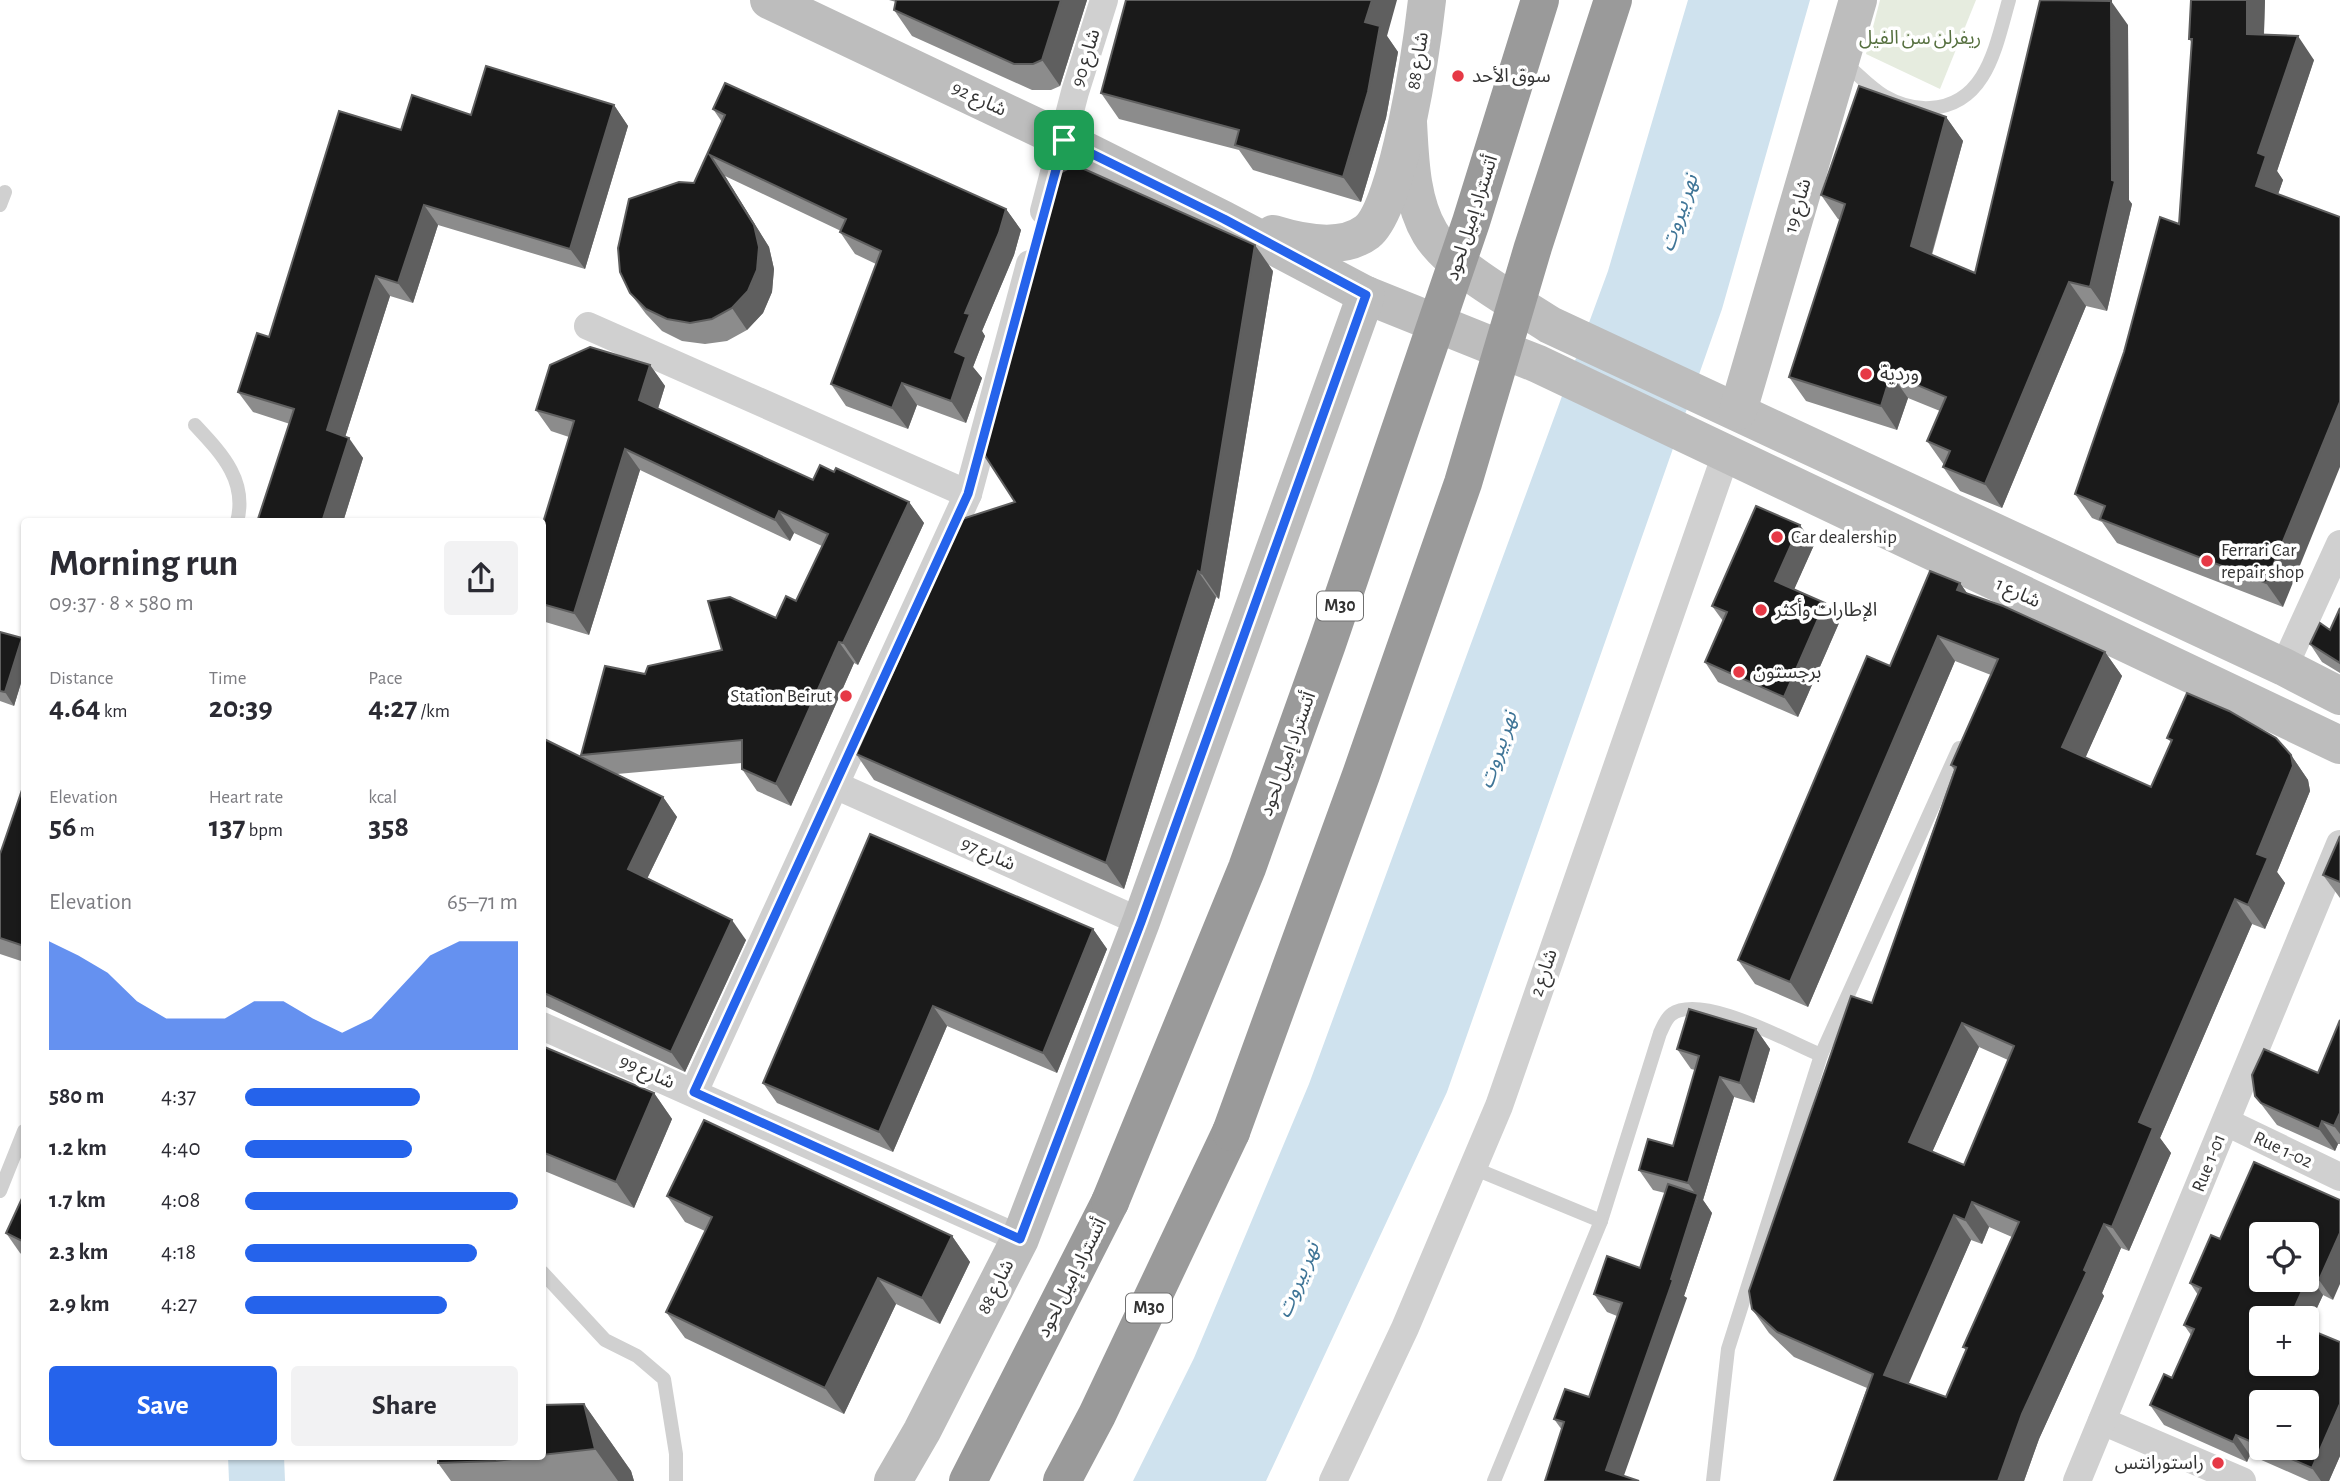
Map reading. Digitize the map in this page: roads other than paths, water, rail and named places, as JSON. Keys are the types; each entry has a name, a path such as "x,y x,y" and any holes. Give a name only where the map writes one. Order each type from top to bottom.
{"highway":[{"name":"أتستراد إميل لحود","path":"968,1481 1110,1202 1247,868 1327,644 1471,222 1540,0"},
{"name":"M30","path":"1062,1481 1103,1403 1231,1132 1362,775 1463,483 1533,247 1613,0"}],"main road":[{"name":"شارع 92","path":"769,0 1224,219"},
{"name":"شارع 88","path":"1408,122 1427,0"},
{"name":"شارع 19","path":"1723,404 1841,60 1858,0"},
{"path":"1224,219 1290,239 1323,243 1349,242 1367,232 1381,218 1408,122"},
{"path":"1408,122 1412,177 1429,232 1449,257 1549,325 2284,667 2340,696"},
{"name":"شارع 1","path":"1224,219 1366,295 1538,364 2340,745"},
{"name":"شارع 88","path":"893,1481 922,1431 1020,1239 1141,922 1366,295"}],"street":[{"name":"شارع 90","path":"694,1092 968,494 1104,0"},
{"path":"588,326 968,494"},
{"name":"شارع 2","path":"1333,1481 1405,1328 1499,1106 1711,447"},
{"path":"2284,667 2340,544"},
{"name":"شارع 97","path":"835,785 1141,922"},
{"name":"Rue 1-01","path":"2077,1481 2340,844"},
{"name":"شارع 99","path":"546,1028 1020,1239"},
{"name":"Rue 1-02","path":"2225,1122 2340,1177"},
{"path":"2102,1421 2242,1481"}],"lane":[{"path":"1841,60 1885,96 1916,109 1948,107 1975,90 1992,58 2009,0"},
{"path":"195,425 227,460 239,485 237,518"},
{"path":"1713,1481 1728,1349 1821,1055 1963,740"},
{"path":"1494,1481 1601,1221 1660,1033 1670,1015 1686,1009 1712,1010 1821,1055"},
{"path":"0,1191 21,1138"},
{"path":"1473,1168 1601,1221"},
{"path":"546,1276 605,1340 638,1356 664,1379 676,1454 676,1481"}],"water":[{"name":"نهر بيروت","path":"1688,0 1810,0 1722,309 1447,1092 1266,1481 1133,1481 1194,1358 1309,1084 1608,271"},
{"path":"228,1460 284,1460 285,1481 229,1481"}],"place":[{"name":"سوق الأحد","path":"1458,76"},
{"name":"وردية","path":"1866,374"},
{"name":"Car dealership","path":"1777,537"},
{"name":"Ferrari Car repair shop","path":"2207,561"},
{"name":"الإطارات وأكثر","path":"1761,610"},
{"name":"برجستون","path":"1739,672"},
{"name":"Station Beirut","path":"846,696"},
{"name":"راستورانتس","path":"2218,1463"}],"park label":[{"name":"ريفرلن سن الفيل","path":"1920,38"}]}
